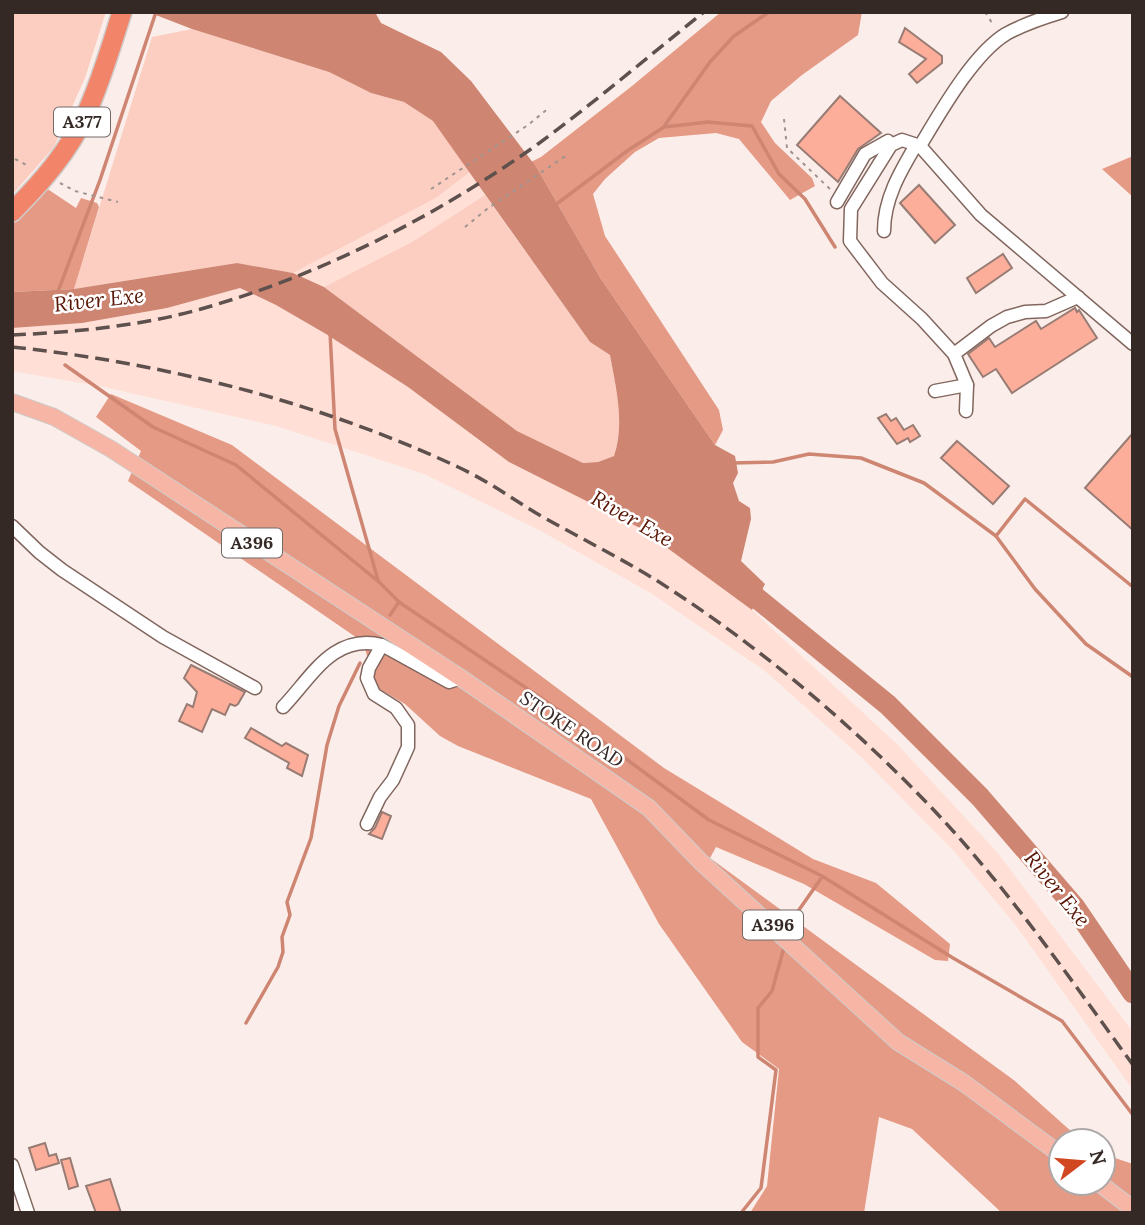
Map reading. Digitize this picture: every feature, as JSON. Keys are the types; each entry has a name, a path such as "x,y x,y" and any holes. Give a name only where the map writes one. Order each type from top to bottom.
{"highway":[{"name":"A377","path":"12,212 47,175 69,145 87,113 122,13"}],"main road":[{"name":"STOKE ROAD","path":"12,402 54,417 111,449 461,678 649,808 701,862 898,1042 964,1083 1047,1145"},
{"path":"1117,1197 1133,1209"}],"street":[{"path":"884,231 884,212 899,173 980,56 1003,36 1027,23 1062,12"},
{"path":"837,202 865,154 888,141 891,145"},
{"path":"966,411 967,385 954,354 922,319 882,282 850,241 850,209 891,145 902,141 918,145 981,215 1133,344"},
{"path":"954,354 1007,317 1025,312 1046,311 1078,297"},
{"path":"935,390 967,385"},
{"path":"12,526 62,570 163,637 255,688"},
{"path":"282,707 300,691 324,659 354,645 368,642 382,645 449,682 461,678"},
{"path":"367,824 380,797 393,780 408,747 408,725 396,708 374,694 367,678 369,668 382,645"},
{"path":"12,1165 28,1213"}],"path":[{"path":"985,12 1003,36"},
{"path":"431,189 522,130 550,107"},
{"path":"784,119 788,148 836,195 837,202"},
{"path":"465,227 567,155"},
{"path":"15,159 75,191 118,202"}],"shaded area":[{"path":"12,12 106,12 85,78 54,147 12,195"},
{"path":"721,12 862,12 858,35 771,101 761,122 775,143 812,178 815,186 790,200 739,139 716,133 659,138 635,152 605,179 593,194 605,236 719,410 723,430 715,445 601,279 531,162 632,86"},
{"path":"192,29 329,72 371,93 404,102 433,121 471,171 436,198 293,273 237,263 74,289 152,37"},
{"path":"1133,156 1133,197 1102,169"},
{"path":"471,171 485,195 412,242 324,287 293,273 436,198"},
{"path":"46,188 76,208 81,198 97,203 99,207 74,289 12,292 12,225"},
{"path":"485,195 590,342 610,355 619,419 614,456 598,462 583,463 517,431 324,287 412,242"},
{"path":"240,288 326,334 408,387 509,462 640,528 752,610 898,745 997,852 1133,1032 1133,1090 1017,927 953,850 859,755 765,671 652,594 541,531 424,474 276,426 104,387 12,371 12,328 82,323 167,308"},
{"path":"111,394 232,445 664,768 813,859 876,883 950,944 948,961 935,960 804,884 716,847 710,858 1015,1081 1066,1127 1047,1127 1047,1197 1117,1197 1117,1159 1133,1164 1133,1213 1002,1213 912,1129 879,1117 864,1213 750,1213 767,1186 779,1069 742,1042 659,924 591,799 458,746 440,736 405,704 376,687 363,642 128,481 141,451 96,417"}],"water":[{"path":"148,12 375,12 381,23 441,52 471,81 537,168 601,279 715,445 735,456 738,473 733,483 739,501 750,508 751,519 741,561 765,584 752,610 640,528 509,462 408,387 326,334 240,288 167,308 82,323 12,328 12,292 74,289 237,263 293,273 324,287 517,431 583,463 598,462 614,456 619,419 610,355 590,342 433,121 404,102 371,93 329,72 192,29"}],"building":[{"path":"905,28 942,56 942,63 917,83 909,74 926,59 899,42"},
{"path":"840,96 881,133 858,149 838,182 797,145"},
{"path":"919,185 955,225 935,243 900,203"},
{"path":"1003,254 1012,268 976,293 967,278"},
{"path":"1075,308 1097,338 1012,393 996,369 983,377 968,354 989,338 995,347 1036,321 1041,329"},
{"path":"886,414 891,421 896,418 904,430 913,425 920,436 910,442 908,438 897,444 878,418"},
{"path":"1133,433 1133,530 1085,488"},
{"path":"957,441 1009,486 993,504 941,458"},
{"path":"191,665 245,692 238,704 230,704 225,715 212,709 202,732 179,721 187,704 193,707 197,692 184,678"},
{"path":"251,728 282,746 286,743 308,755 302,776 287,768 289,763 245,738"},
{"path":"382,812 391,816 382,839 369,834 375,828"},
{"path":"45,1143 49,1156 56,1154 59,1163 36,1170 29,1148"},
{"path":"70,1158 78,1186 69,1189 61,1160"},
{"path":"110,1179 121,1213 96,1213 86,1186"}],"waterway":[{"path":"57,294 100,180 156,12"},
{"path":"665,125 710,62 734,36 769,12"},
{"path":"554,206 664,127 708,122 752,126 779,174 805,199 835,247"},
{"path":"330,332 335,429 378,580"},
{"path":"65,365 153,427 236,465 379,582 399,602 569,717 709,820 822,876 953,958 1062,1021 1133,1115"},
{"path":"732,463 773,462 809,454 861,458 924,483 996,536 1035,589 1086,644 1133,677"},
{"path":"996,536 1025,499 1133,587"},
{"name":"River Exe","path":"736,581 888,705 980,797 1074,906 1133,993"},
{"path":"390,615 399,602"},
{"path":"246,1023 278,967 283,952 282,937 290,915 287,902 311,838 327,745 339,706 360,663"},
{"path":"788,933 794,917 822,877"},
{"path":"741,1213 761,1188 776,1070 758,1057 758,1008 772,991 785,944"}],"railway":[{"path":"12,335 108,327 178,315 290,279 377,241 460,195 538,144 704,12"},
{"path":"12,347 126,363 183,375 240,389 351,423 468,472 656,580 729,630 799,684 865,742 928,804 1010,898 1133,1065"}]}
